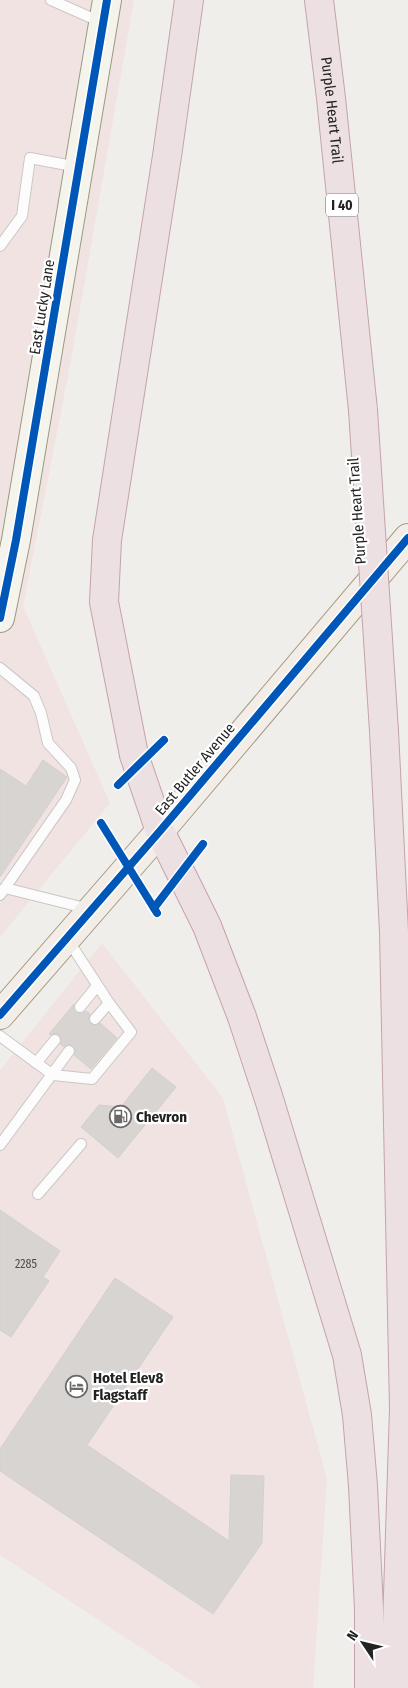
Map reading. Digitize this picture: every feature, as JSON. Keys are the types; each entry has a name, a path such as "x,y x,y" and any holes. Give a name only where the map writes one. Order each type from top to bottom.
{"highway":[{"path":"189,0 167,156 107,540 104,602 134,755 160,831 207,926 242,1018 269,1099 347,1355 357,1415 363,1486 369,1609 369,1688"},
{"name":"Purple Heart Trail","path":"319,0 364,410 384,731 394,932 404,1409 395,1688"}],"main road":[{"name":"East Butler Avenue","path":"0,1015 160,831 408,538"}],"street":[{"name":"East Lucky Lane","path":"0,618 21,513 105,12"}],"lane":[{"path":"51,0 105,12"},
{"path":"0,246 22,216 30,158 78,167"},
{"path":"0,668 34,696 48,743 71,768 75,780 66,800 3,892 92,910"},
{"path":"0,1036 53,1075 92,1079 131,1032 97,986 67,938"},
{"path":"80,1006 97,986"},
{"path":"96,1019 109,1002"},
{"path":"36,1063 54,1040"},
{"path":"0,1145 69,1051"},
{"path":"38,1194 81,1144"}],"shaded area":[{"path":"0,0 134,0 70,366 23,606 110,803 0,937"},
{"path":"102,943 223,1098 327,1479 313,1688 202,1688 0,1555 0,1070"}],"building":[{"path":"43,760 67,777 0,877 0,769 26,786"},
{"path":"74,1004 73,1009 76,1013 82,1014 86,1011 90,1014 88,1021 91,1024 97,1026 100,1023 117,1038 91,1069 74,1055 76,1051 73,1046 69,1044 64,1047 60,1044 62,1041 60,1035 56,1033 49,1034"},
{"name":"Chevron","path":"152,1068 176,1087 118,1158 81,1127 99,1105 121,1107"},
{"path":"0,1210 60,1251 43,1277 49,1281 11,1337 0,1330"},
{"path":"115,1278 173,1317 87,1445 229,1541 231,1475 264,1476 262,1543 213,1614 0,1471 0,1449"}],"cycle path":[{"path":"0,618 16,540 107,0"},
{"path":"0,1015 160,831 408,538"},
{"path":"118,785 164,740"},
{"path":"101,823 157,913"},
{"path":"154,908 203,844"}],"place":[{"name":"Chevron","path":"120,1117"},
{"name":"Hotel Elev8 Flagstaff","path":"77,1387"}]}
